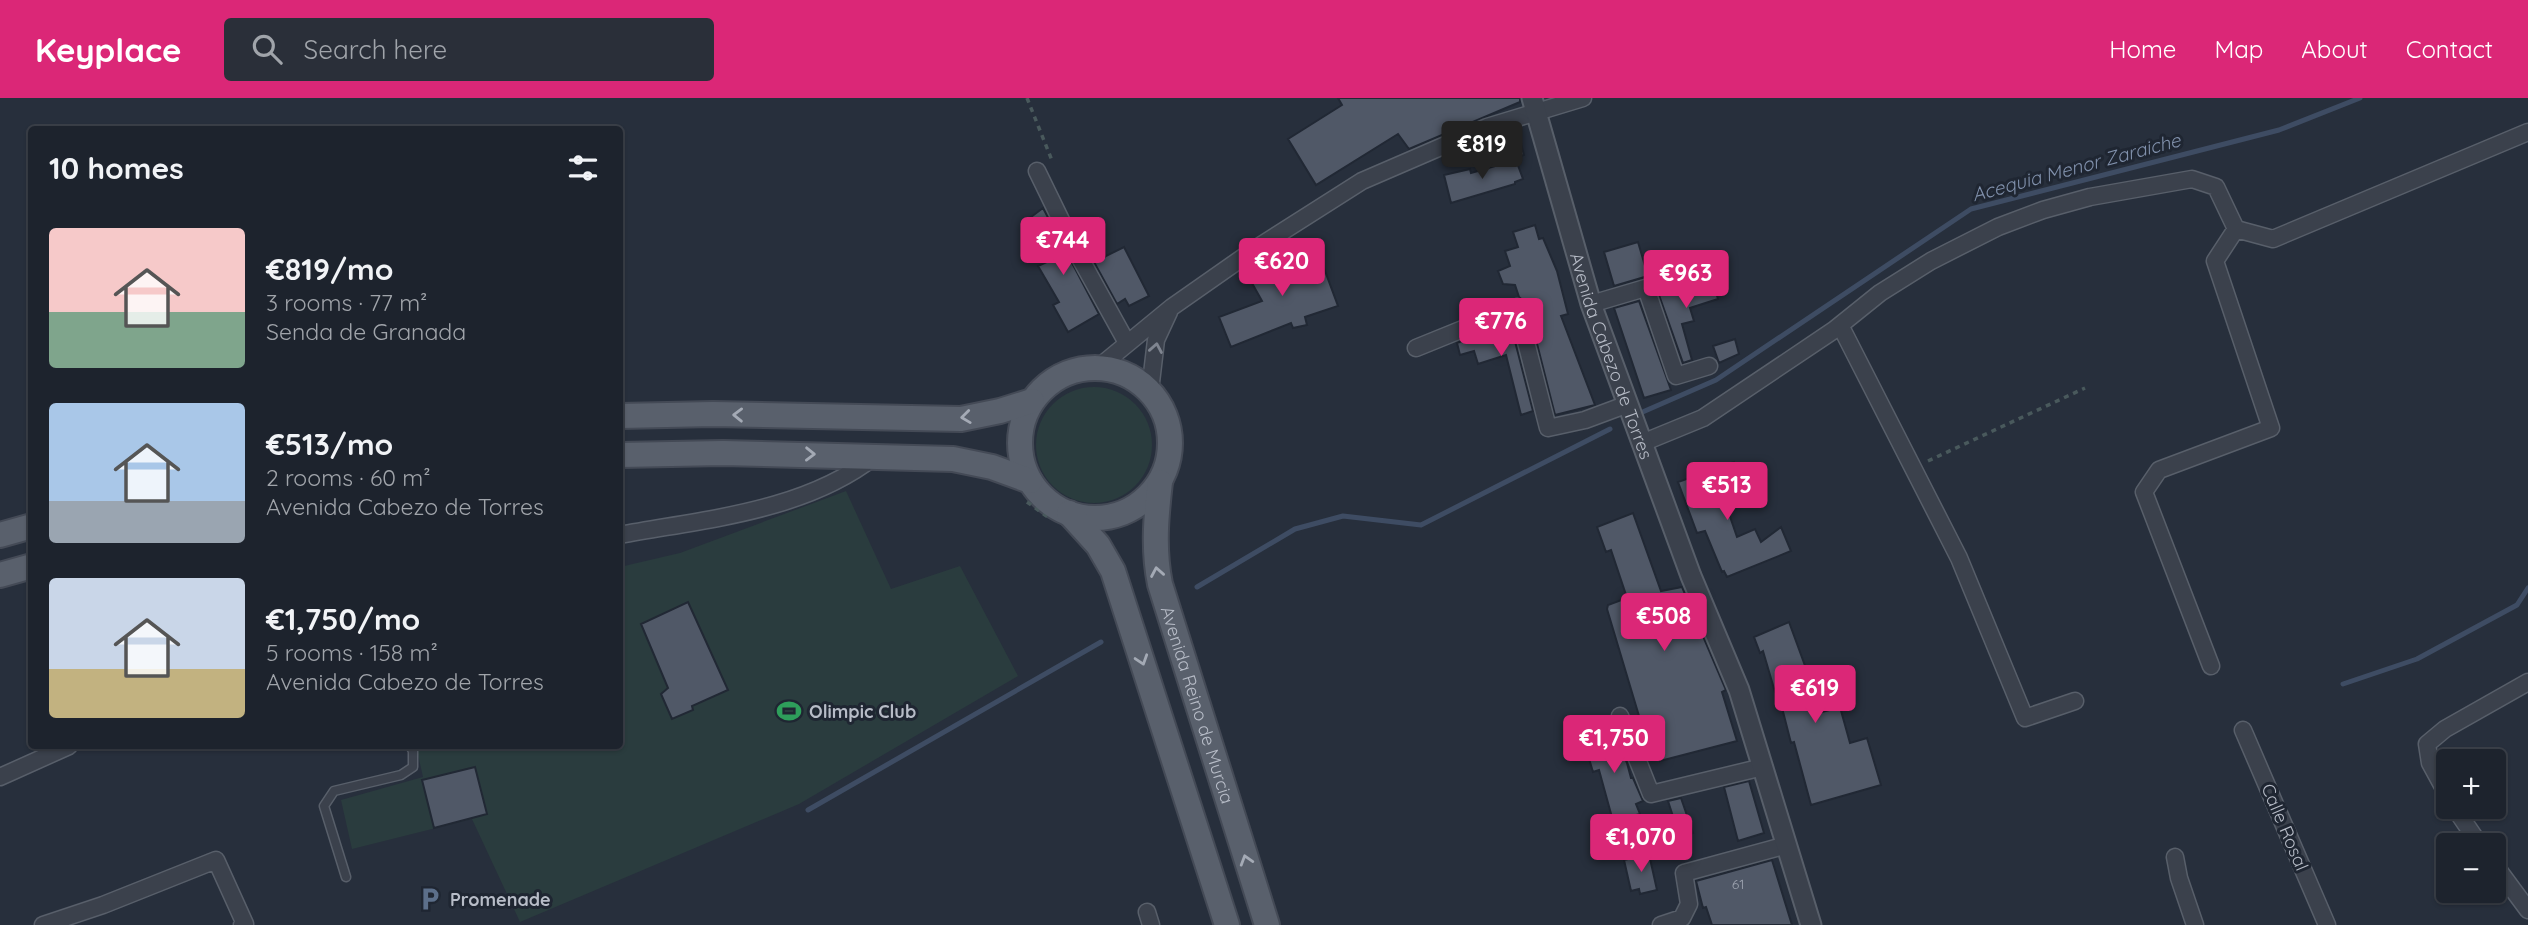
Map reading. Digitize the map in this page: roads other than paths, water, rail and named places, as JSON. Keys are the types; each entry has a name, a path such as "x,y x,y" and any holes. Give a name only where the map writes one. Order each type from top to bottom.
{"main road":[{"path":"1024,489 1020,455 1021,427 1032,401 1050,382 1073,370 1100,367 1127,374 1150,391 1166,417 1171,444 1160,482 1143,501 1120,514 1094,518 1061,517"},
{"path":"623,416 713,414 961,419 1032,401"},
{"path":"623,455 723,453 953,459 992,467 1046,501 1061,517 1098,545 1113,571 1227,925"},
{"name":"Avenida Reino de Murcia","path":"1160,482 1155,547 1160,584 1267,925"},
{"path":"0,535 28,527"},
{"path":"0,575 28,567"}],"street":[{"path":"1100,367 1172,307 1252,251 1362,181 1534,106 1583,98"},
{"name":"Avenida Cabezo de Torres","path":"1534,106 1591,304 1691,576 1739,690 1811,925"},
{"path":"1642,443 1703,418 1840,324 1880,293 1942,255 2043,210 2090,197 2192,179 2216,187 2236,229 2273,239 2528,131"},
{"path":"1038,171 1075,249 1127,343"},
{"path":"2211,666 2144,492 2159,470 2271,428 2215,261 2236,229"},
{"path":"1591,304 1713,268"},
{"path":"1646,288 1676,376 1709,366"},
{"path":"1150,391 1156,340 1172,307"},
{"path":"1416,348 1517,307 1548,428 1585,420 1628,404"},
{"path":"1840,324 1959,558 2025,718 2075,701"},
{"path":"623,534 796,498 859,469 876,456"},
{"path":"2436,774 2430,763 2427,744 2445,729 2528,682"},
{"path":"1620,716 1651,794 1763,767"},
{"name":"Calle Rosal","path":"2243,730 2327,925"},
{"path":"0,777 62,749"},
{"path":"1661,925 1682,918 1689,904 1684,873 1787,845"},
{"path":"2175,858 2194,925"},
{"path":"46,925 216,860 244,925"},
{"path":"2506,880 2528,910"}],"lane":[{"path":"346,877 324,806 334,791 401,775 413,767 412,749"}],"waterway":[{"name":"Acequia Menor Zaraiche","path":"1638,414 1716,380 1971,209 2279,130 2360,98"},
{"name":"Acequia Menor Zaraiche","path":"1197,587 1295,529 1343,516 1421,525 1610,429"},
{"path":"2343,684 2417,659 2517,605 2528,588"},
{"name":"Acequia Menor Zaraiche","path":"808,810 1101,642"}],"place":[{"name":"Olimpic Club","path":"789,711"},
{"name":"Promenade","path":"430,899"}]}
